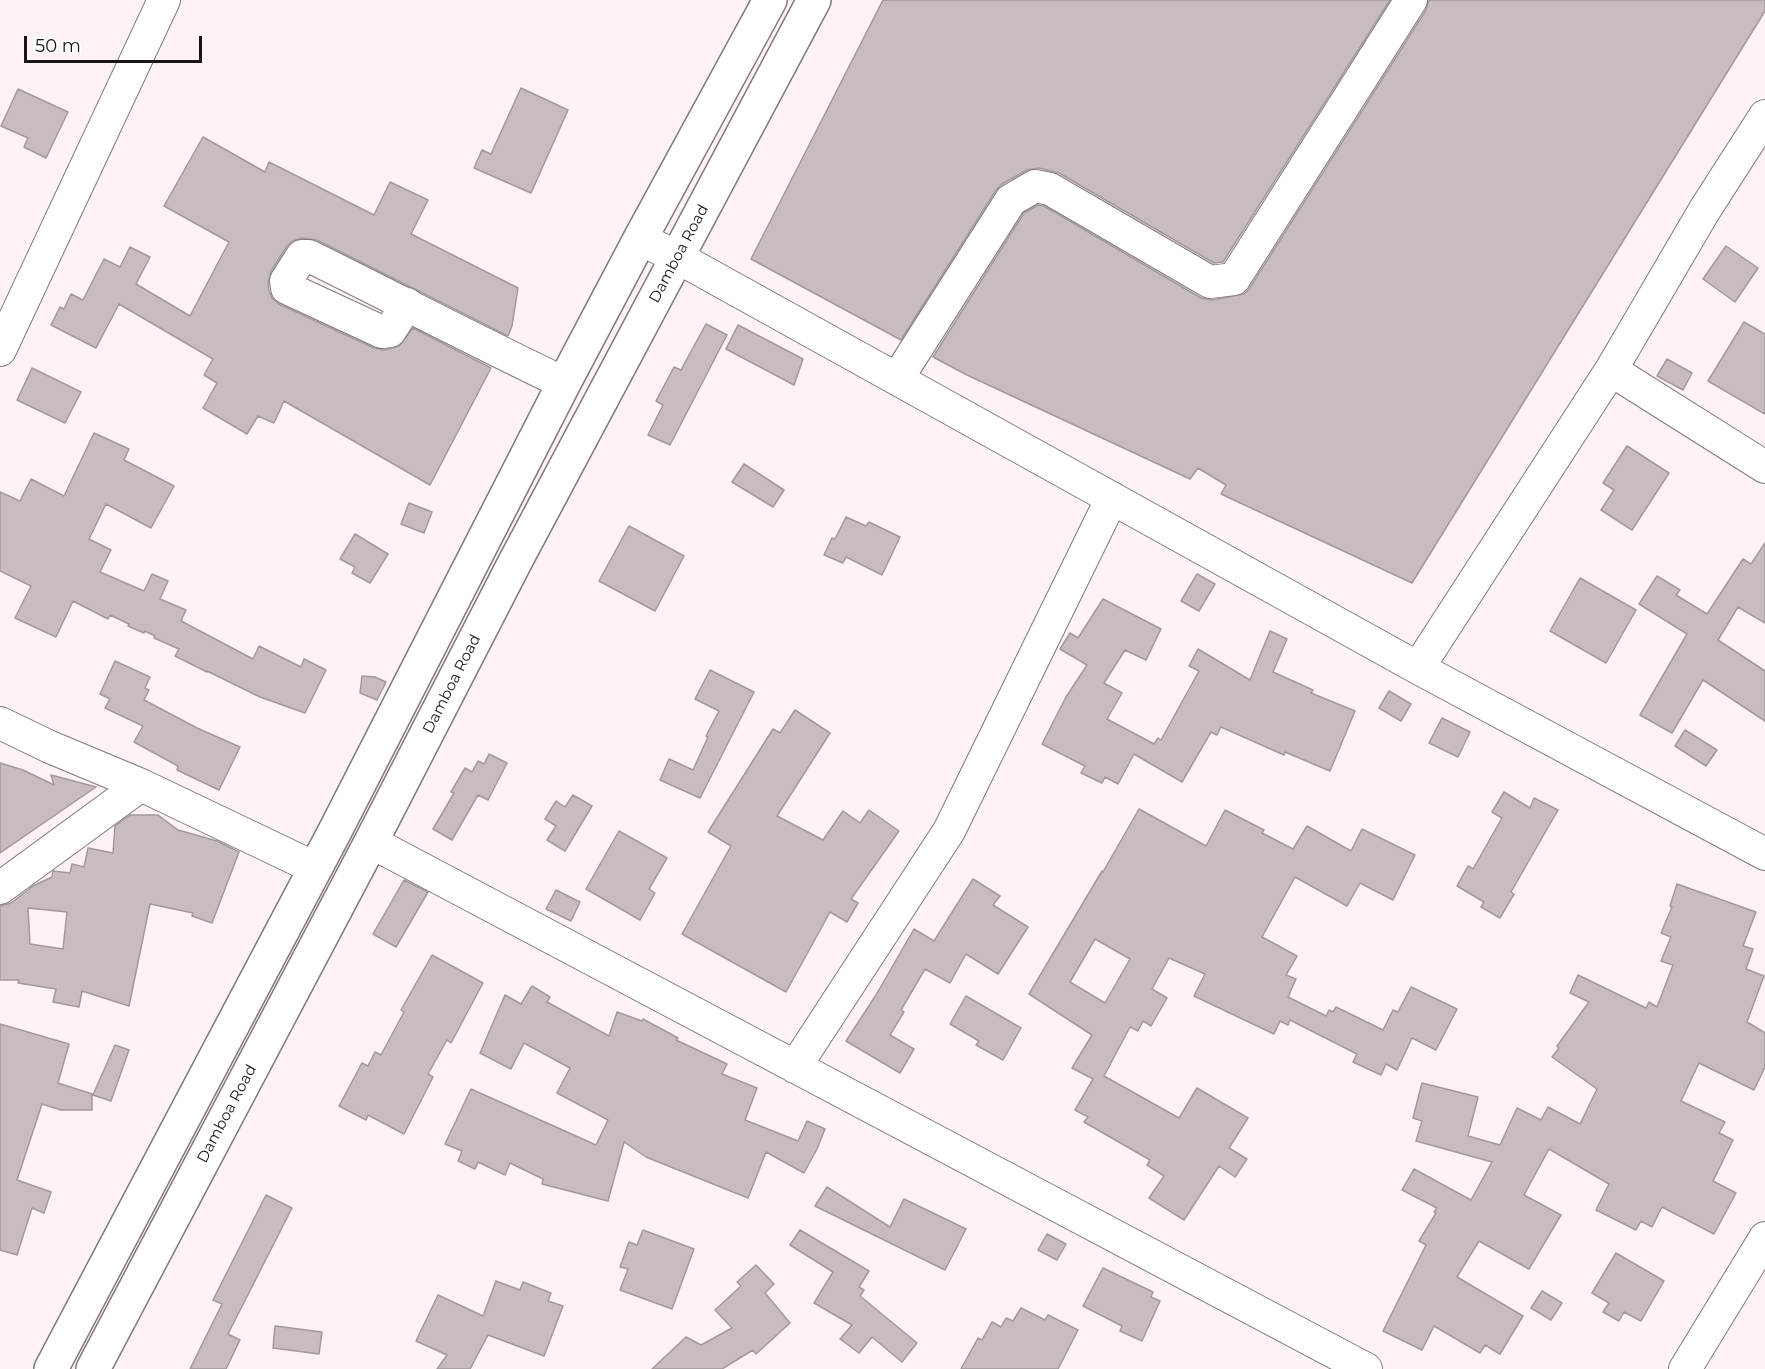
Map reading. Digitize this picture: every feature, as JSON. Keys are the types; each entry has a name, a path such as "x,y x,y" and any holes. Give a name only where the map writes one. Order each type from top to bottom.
{"main road":[{"path":"51,1369 315,868 564,383 770,0"},
{"name":"Damboa Road","path":"93,1369 371,842 514,562 814,0"}],"street":[{"path":"0,350 164,0"},
{"path":"897,379 1011,200 1035,186 1050,189 1210,282 1234,279 1411,0"},
{"path":"1418,668 1611,370 1704,211 1763,125"},
{"path":"640,239 677,257 1418,668 1765,854"},
{"path":"407,304 564,383"},
{"path":"1611,370 1765,467"},
{"path":"795,1067 949,831 1112,498"},
{"path":"0,723 50,747 141,785 315,868"},
{"path":"0,888 141,785"},
{"path":"371,842 1366,1369"},
{"path":"1685,1369 1765,1238"}],"building":[{"path":"883,0 1390,0 1223,262 1214,263 1059,173 1039,168 1027,170 996,190 901,340 751,259"},
{"path":"1429,0 1765,0 1765,11 1412,583 1221,494 1226,485 1198,468 1190,479 933,357 1024,213 1038,205 1044,206 1201,298 1212,300 1244,294 1426,10"},
{"path":"521,88 568,110 531,193 474,168 482,150 491,154"},
{"path":"18,89 68,112 46,158 24,147 28,138 1,126"},
{"path":"203,137 265,172 269,162 374,215 390,182 428,200 411,234 518,288 512,326 508,336 317,240 302,238 293,241 287,246 271,271 269,291 272,298 279,304 374,348 384,350 399,346 413,328 491,368 430,485 284,401 274,423 258,416 247,434 203,408 217,383 204,375 213,359 119,304 96,348 51,325 60,307 64,309 71,294 83,300 104,259 120,267 130,247 150,257 136,284 190,316 229,242 164,206"},
{"path":"1726,246 1758,268 1735,302 1703,279"},
{"path":"1744,322 1765,334 1765,414 1708,381"},
{"path":"706,324 727,335 670,445 648,435 663,405 656,401 674,367 681,370"},
{"path":"738,325 803,359 794,385 726,349"},
{"path":"1667,359 1692,373 1683,390 1657,376"},
{"path":"32,368 81,392 65,423 17,400"},
{"path":"94,433 129,449 124,460 174,486 151,528 106,504 89,539 111,550 100,572 144,591 152,574 168,581 160,599 186,610 181,621 253,659 259,646 301,667 304,659 326,670 305,713 260,697 207,672 175,656 179,649 154,638 155,636 128,626 129,624 110,615 108,619 73,601 56,637 15,618 31,586 0,571 0,492 20,501 31,479 64,496"},
{"path":"1627,446 1669,473 1632,530 1601,510 1614,490 1603,483"},
{"path":"744,464 784,490 773,507 732,482"},
{"path":"409,503 432,512 424,533 401,524"},
{"path":"846,517 866,526 869,522 900,537 882,575 846,557 843,563 824,555"},
{"path":"629,526 684,556 655,611 599,581"},
{"path":"355,534 388,554 370,583 352,573 355,567 340,559"},
{"path":"1765,543 1765,623 1738,607 1718,640 1765,671 1765,721 1703,680 1672,733 1640,715 1687,634 1639,604 1657,576 1680,590 1676,595 1707,614 1743,559 1751,564"},
{"path":"1197,574 1215,584 1199,611 1181,601"},
{"path":"1580,578 1636,610 1606,663 1550,631"},
{"path":"1103,599 1161,629 1146,660 1125,650 1104,683 1122,693 1107,719 1154,744 1158,738 1161,740 1199,671 1189,666 1198,649 1250,680 1270,631 1287,639 1273,672 1313,690 1311,693 1355,711 1330,771 1285,752 1284,755 1221,727 1217,735 1211,732 1182,782 1134,754 1118,784 1105,777 1102,783 1081,773 1085,766 1042,744 1066,697 1087,665 1060,649 1070,633 1078,638"},
{"path":"115,661 150,677 145,688 149,690 144,700 197,728 240,747 219,790 177,770 178,766 134,742 143,726 105,708 110,699 100,694"},
{"path":"710,670 754,692 700,798 660,780 669,759 693,770 708,737 706,736 719,711 695,699"},
{"path":"362,676 375,677 386,682 377,700 360,693"},
{"path":"1389,691 1411,704 1401,721 1379,708"},
{"path":"795,710 830,733 777,816 823,840 843,811 860,823 869,810 899,831 851,899 858,903 847,922 830,912 786,992 682,934 731,846 708,832 773,729 780,733"},
{"path":"1442,718 1470,732 1458,757 1429,743"},
{"path":"1685,730 1717,750 1706,766 1675,746"},
{"path":"489,754 507,763 488,800 478,795 452,840 433,829 454,793 451,792 465,768 472,772 478,761 484,764"},
{"path":"0,763 23,770 54,785 51,775 96,787 0,853"},
{"path":"1504,792 1530,808 1534,798 1558,810 1511,892 1514,894 1500,918 1481,907 1484,902 1457,886 1468,866 1473,869 1502,818 1492,812"},
{"path":"573,795 592,806 565,851 547,840 556,826 545,819 556,801 565,807"},
{"path":"1139,809 1206,846 1225,810 1264,830 1262,833 1293,849 1307,826 1351,851 1362,829 1415,855 1393,900 1360,883 1347,906 1295,877 1262,937 1297,956 1286,975 1296,979 1288,997 1326,1016 1329,1010 1333,1012 1336,1007 1383,1030 1393,1010 1398,1012 1411,987 1457,1009 1436,1050 1412,1038 1397,1070 1386,1064 1381,1075 1353,1062 1357,1054 1290,1020 1288,1025 1280,1021 1274,1034 1194,996 1205,974 1169,958 1152,989 1167,998 1151,1026 1143,1021 1138,1031 1130,1027 1104,1076 1179,1118 1197,1088 1248,1118 1229,1148 1247,1159 1235,1177 1219,1166 1184,1220 1149,1198 1164,1176 1147,1165 1150,1160 1084,1122 1088,1117 1075,1110 1093,1079 1072,1068 1092,1035 1029,994","holes":["1095,939 1130,959 1105,1003 1070,982"]},
{"path":"130,815 158,815 178,830 217,841 239,852 212,923 192,916 193,913 150,904 129,1006 82,991 79,1007 53,1002 56,989 18,983 19,980 0,980 0,906 11,903 33,886 52,877 53,871 70,873 72,864 84,867 88,848 113,853 115,826","holes":["28,908 67,912 63,949 30,944"]},
{"path":"619,831 667,858 649,889 655,893 640,920 586,889"},
{"path":"973,879 1000,896 993,905 1028,927 998,974 966,954 950,983 925,969 901,1010 904,1012 890,1035 914,1049 900,1073 846,1041 914,929 934,941"},
{"path":"404,880 428,892 396,947 373,934"},
{"path":"1677,884 1756,912 1743,946 1753,949 1746,969 1764,976 1747,1022 1765,1033 1765,1067 1754,1090 1699,1063 1681,1101 1725,1122 1719,1133 1733,1140 1713,1181 1736,1193 1714,1234 1662,1207 1652,1227 1641,1221 1636,1230 1596,1210 1609,1184 1549,1149 1524,1195 1561,1215 1529,1269 1479,1241 1457,1277 1523,1316 1500,1354 1485,1345 1480,1353 1434,1326 1422,1350 1383,1331 1426,1245 1419,1241 1437,1208 1402,1190 1414,1169 1471,1200 1492,1162 1416,1141 1422,1121 1413,1118 1422,1083 1478,1097 1468,1136 1500,1145 1517,1108 1541,1120 1548,1107 1580,1124 1597,1089 1552,1057 1559,1048 1557,1046 1589,1002 1570,993 1578,975 1646,1008 1649,1002 1657,1007 1673,965 1661,961 1671,937 1661,933 1672,907 1670,906"},
{"path":"556,890 580,902 571,921 546,909"},
{"path":"432,955 483,983 451,1043 447,1040 428,1074 433,1077 404,1134 368,1115 366,1120 339,1106 362,1063 368,1066 375,1052 381,1055 404,1012 401,1010"},
{"path":"532,986 550,997 547,1002 609,1036 617,1012 642,1021 643,1019 678,1038 676,1040 727,1064 722,1074 757,1088 745,1120 798,1141 807,1121 825,1129 804,1173 766,1152 748,1198 646,1157 624,1142 608,1201 542,1184 543,1179 510,1163 505,1175 478,1162 475,1169 458,1161 462,1151 445,1144 471,1089 596,1145 608,1120 557,1093 570,1068 524,1043 511,1069 480,1053 505,995 521,1004"},
{"path":"966,996 1021,1028 1003,1060 976,1045 979,1041 950,1024"},
{"path":"0,1024 69,1044 58,1083 92,1094 92,1110 61,1110 42,1104 17,1180 51,1192 44,1213 32,1208 17,1255 0,1250"},
{"path":"115,1045 129,1050 111,1101 93,1095"},
{"path":"827,1187 890,1227 904,1199 966,1229 945,1270 815,1206"},
{"path":"266,1195 292,1208 228,1334 240,1340 226,1369 190,1369 222,1304 213,1300"},
{"path":"643,1230 694,1249 672,1309 620,1290 628,1269 620,1267 629,1242 637,1245"},
{"path":"800,1230 869,1271 859,1287 864,1290 860,1296 917,1343 902,1362 872,1337 859,1353 840,1339 852,1325 814,1303 833,1272 790,1245"},
{"path":"1047,1234 1066,1244 1057,1260 1038,1250"},
{"path":"1616,1253 1664,1281 1641,1321 1624,1312 1619,1321 1603,1312 1609,1303 1592,1293"},
{"path":"756,1265 774,1284 765,1293 790,1323 756,1354 753,1350 722,1369 652,1369 686,1337 701,1345 732,1328 715,1310 741,1286 737,1282"},
{"path":"1103,1268 1153,1292 1151,1297 1160,1301 1142,1341 1120,1331 1122,1326 1083,1306"},
{"path":"496,1281 520,1290 523,1282 551,1293 548,1301 563,1306 544,1356 488,1335 470,1369 437,1369 447,1355 416,1341 438,1295 483,1316"},
{"path":"1542,1291 1562,1303 1551,1320 1531,1308"},
{"path":"1021,1308 1045,1320 1048,1315 1078,1330 1058,1369 961,1369 978,1338 982,1340 992,1322 1001,1327 1006,1318 1013,1321"},
{"path":"275,1326 322,1332 319,1354 273,1348"}]}
